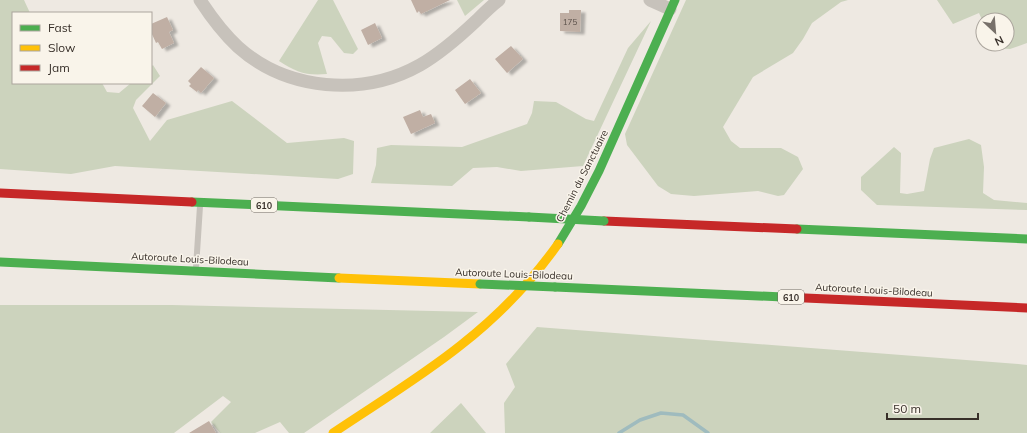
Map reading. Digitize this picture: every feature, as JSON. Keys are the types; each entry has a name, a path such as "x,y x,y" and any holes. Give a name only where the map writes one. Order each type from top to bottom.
{"main road":[{"name":"Chemin du Sanctuaire","path":"333,433 468,340 503,308 540,268 564,234 588,192 619,127 673,4"},
{"name":"610","path":"0,193 1027,239"},
{"name":"Autoroute Louis-Bilodeau","path":"0,262 1027,308"}],"street":[{"path":"200,0 227,36 239,48 268,68 284,75 318,84 353,86 387,79 420,65 447,46 499,0"},
{"path":"650,0 673,4"}],"lane":[{"path":"196,271 200,202"}],"green space":[{"path":"0,0 24,0 30,12 12,12 12,84 103,84 107,92 119,93 130,84 152,84 136,100 133,108 150,141 167,120 232,101 287,143 344,138 354,141 353,174 338,179 115,166 71,174 0,169"},
{"path":"318,0 333,0 358,49 353,54 344,53 331,37 322,36 318,43 327,74 307,74 291,68 279,61"},
{"path":"457,0 484,0 465,16"},
{"path":"686,0 848,0 841,2 812,23 793,53 753,77 723,127 731,141 740,148 781,148 798,157 803,169 784,195 778,196 758,191 694,196 671,194 658,186 627,145 625,134"},
{"path":"937,0 1027,0 1027,43 1015,47 1015,12 975,12 975,15 953,24"},
{"path":"651,21 583,166 521,171 497,167 473,168 452,186 371,183 376,165 377,148 391,145 462,147 527,124 532,113 534,101 556,102 586,119 594,121 628,48"},
{"path":"153,65 160,76 152,84"},
{"path":"969,139 981,145 984,167 983,193 994,200 1027,203 1027,210 877,205 861,190 861,177 894,147 901,153 900,193 907,194 924,191 930,159 934,148"},
{"path":"0,305 172,305 478,312 304,433 289,433 280,422 255,433 220,433 211,422 231,402 223,396 174,433 0,433"},
{"path":"537,327 1027,365 1027,433 505,433 504,403 515,387 506,364"},
{"path":"461,403 486,433 430,433"}],"building":[{"path":"411,0 450,0 421,14 419,11 417,13"},
{"path":"569,10 581,10 580,32 560,31 560,13 569,13"},
{"path":"167,17 173,30 169,32 174,43 162,49 158,42 156,43 152,34 152,24"},
{"path":"375,23 382,38 368,45 361,30"},
{"path":"511,46 523,59 507,73 495,59"},
{"path":"201,67 214,78 201,93 189,86 191,84 188,81"},
{"path":"470,79 481,93 465,104 455,90"},
{"path":"153,93 166,103 155,117 142,106"},
{"path":"420,110 423,117 431,114 435,123 411,134 403,117"},
{"path":"209,421 216,433 189,433"}],"waterway":[{"path":"619,433 640,420 661,413 683,415 708,433"}],"traffic: fast":[{"path":"558,244 581,206 599,171 675,0"},
{"path":"192,202 529,217"},
{"path":"529,217 604,221"},
{"path":"797,229 1027,239"},
{"path":"0,262 339,278"},
{"path":"480,284 555,287"},
{"path":"555,287 783,297"}],"traffic: slow":[{"path":"333,433 446,357 475,334 501,310 537,272 558,244"},
{"path":"339,278 480,284"}],"traffic: jam":[{"path":"0,193 192,202"},
{"path":"604,221 797,229"},
{"path":"783,297 1027,308"}]}
